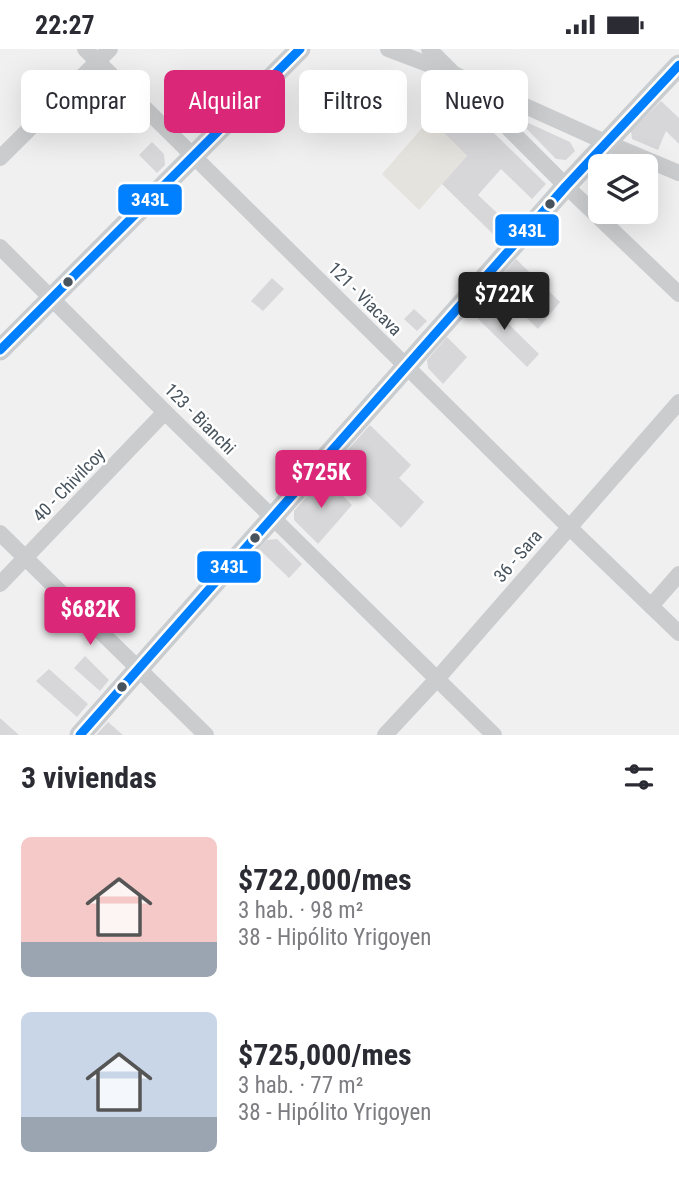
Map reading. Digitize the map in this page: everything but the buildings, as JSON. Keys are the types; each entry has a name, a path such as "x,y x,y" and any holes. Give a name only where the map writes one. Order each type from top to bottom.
{"street":[{"name":"121 - Viacava","path":"85,49 679,633"},
{"path":"0,157 110,49"},
{"path":"0,350 300,49"},
{"path":"388,49 443,70"},
{"path":"429,49 450,70"},
{"path":"80,735 605,142 679,65"},
{"path":"528,107 679,173"},
{"path":"513,133 679,295"},
{"name":"123 - Bianchi","path":"0,247 494,735"},
{"name":"36 - Sara","path":"385,735 679,402"},
{"name":"40 - Chivilcoy","path":"0,584 165,412"},
{"path":"0,533 206,735"},
{"path":"651,605 679,574"}],"shaded area":[{"path":"421,129 421,133 444,133 467,156 419,210 382,174"}],"transit line":[{"name":"343L","path":"0,350 300,49"},
{"name":"343L","path":"80,735 566,186 679,65"}]}
